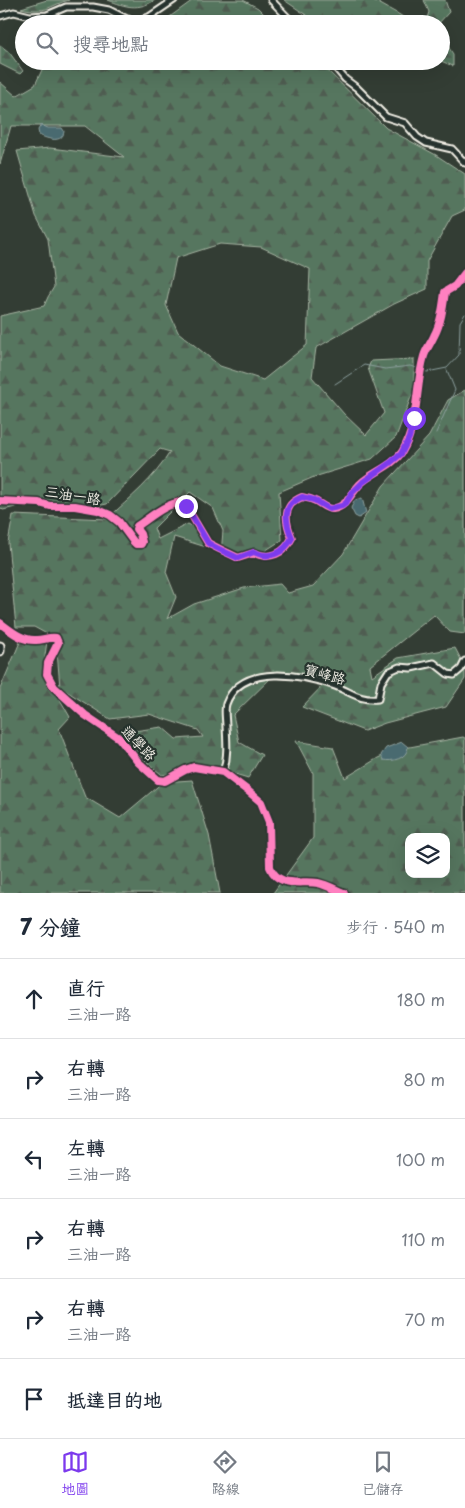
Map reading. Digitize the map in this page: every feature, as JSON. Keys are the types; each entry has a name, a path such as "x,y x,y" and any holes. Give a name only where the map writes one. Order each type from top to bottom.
{"street":[{"path":"152,15 174,0"},
{"path":"271,0 285,15"},
{"path":"49,15 66,7 93,6 105,8 119,15"},
{"path":"0,16 14,12 26,15"},
{"path":"338,70 386,117 406,123 417,137 426,143 452,150 465,163"},
{"name":"三油一路","path":"0,501 40,503 50,506 75,506 98,510 110,515 119,522 136,544 142,542 140,534 136,529 137,526 162,508 182,502 211,545 238,558 254,552 263,556 276,555 289,544 292,538 286,515 289,507 294,502 302,497 314,500 329,509 342,506 363,482 401,454 409,438 414,418 419,376 424,354 434,338 438,327 445,292 455,286 465,273"},
{"name":"通學路","path":"0,622 23,639 56,638 58,643 48,663 47,674 54,688 85,715 119,738 138,762 158,780 165,781 194,767 223,772 261,802 269,822 270,868 272,874 277,878 293,883 318,883 344,893"},
{"path":"0,646 0,651"},
{"name":"寶峰路","path":"223,772 226,762 226,705 232,693 250,678 278,675 311,680 335,686 364,699 371,700 378,699 381,683 388,672 399,667 412,668 434,663 448,674 454,675 461,669 465,661"}],"green space":[{"path":"47,0 69,0 43,10 21,8"},
{"path":"108,0 155,0 143,6 132,7"},
{"path":"193,0 243,0 258,8 265,15 172,15"},
{"path":"284,0 373,0 400,15 306,15"},
{"path":"424,0 445,0 449,12 446,15 428,15 429,12"},
{"path":"0,45 15,60 15,70 23,71 20,74 0,64"},
{"path":"450,50 453,54 453,66 450,65"},
{"path":"42,70 327,70 386,128 436,155 465,174 465,210 452,216 427,261 427,289 394,304 316,348 312,377 344,414 366,435 384,413 368,368 371,361 414,359 414,389 396,437 372,459 314,477 279,492 282,540 263,552 221,554 223,531 213,508 190,492 154,528 158,539 188,524 205,533 206,547 174,537 166,572 176,597 167,619 194,604 244,588 280,584 288,593 313,586 343,554 383,486 429,436 448,400 465,390 465,634 450,632 434,615 370,666 372,676 398,658 455,648 465,667 465,679 446,707 385,723 364,731 302,707 325,683 275,674 233,715 239,742 262,755 248,778 209,766 162,775 139,755 120,733 162,727 176,739 203,737 198,730 149,714 110,719 60,687 56,639 34,627 16,627 8,543 13,515 107,519 149,480 170,452 160,449 107,504 76,510 20,506 3,510 0,507 0,316 44,306 54,287 48,239 36,216 17,151 50,148 124,157 85,126 11,126 0,164 0,82 16,96 35,85","holes":["220,244 261,247 310,269 307,345 263,380 220,366 178,332 166,305 176,258"]},
{"path":"47,641 43,670 70,717 59,729 85,797 120,818 163,782 192,780 209,835 220,893 0,893 0,689 20,642"},
{"path":"465,738 465,893 273,893 313,838 313,773 296,741 333,747 345,778 378,758 399,749"}],"water":[{"path":"41,125 48,128 62,128 64,131 63,135 61,138 54,139 39,135 38,130"},
{"path":"362,498 366,513 359,518 355,516 351,508 355,500"},
{"path":"402,742 408,747 402,757 391,761 383,760 381,755 386,748"}],"waterway":[{"path":"424,371 447,368 459,355 460,322 465,314"},
{"path":"335,384 364,365 385,369 410,366 420,369"},
{"path":"436,433 455,390 447,370"}],"cycle path":[{"path":"0,501 39,503 50,506 75,506 98,510 110,515 119,522 136,544 141,544 142,542 140,534 136,529 137,526 169,505 182,502 211,545 238,558 254,553 271,556 281,552 292,538 287,520 288,509 291,504 302,497 316,501 327,508 338,508 345,503 360,484 393,462 402,452 414,417 424,356 438,326 445,292 455,286 465,273"},
{"path":"0,623 26,639 56,638 58,643 48,663 47,674 54,687 85,715 119,738 138,762 158,780 165,781 194,767 223,772 261,802 269,822 270,867 279,878 291,882 318,883 344,893"}],"route":[{"path":"186,506 211,545 238,558 254,552 263,556 276,555 289,544 292,538 286,515 287,510 294,502 302,497 314,500 329,509 342,506 363,482 401,454 409,438 414,418"}]}
